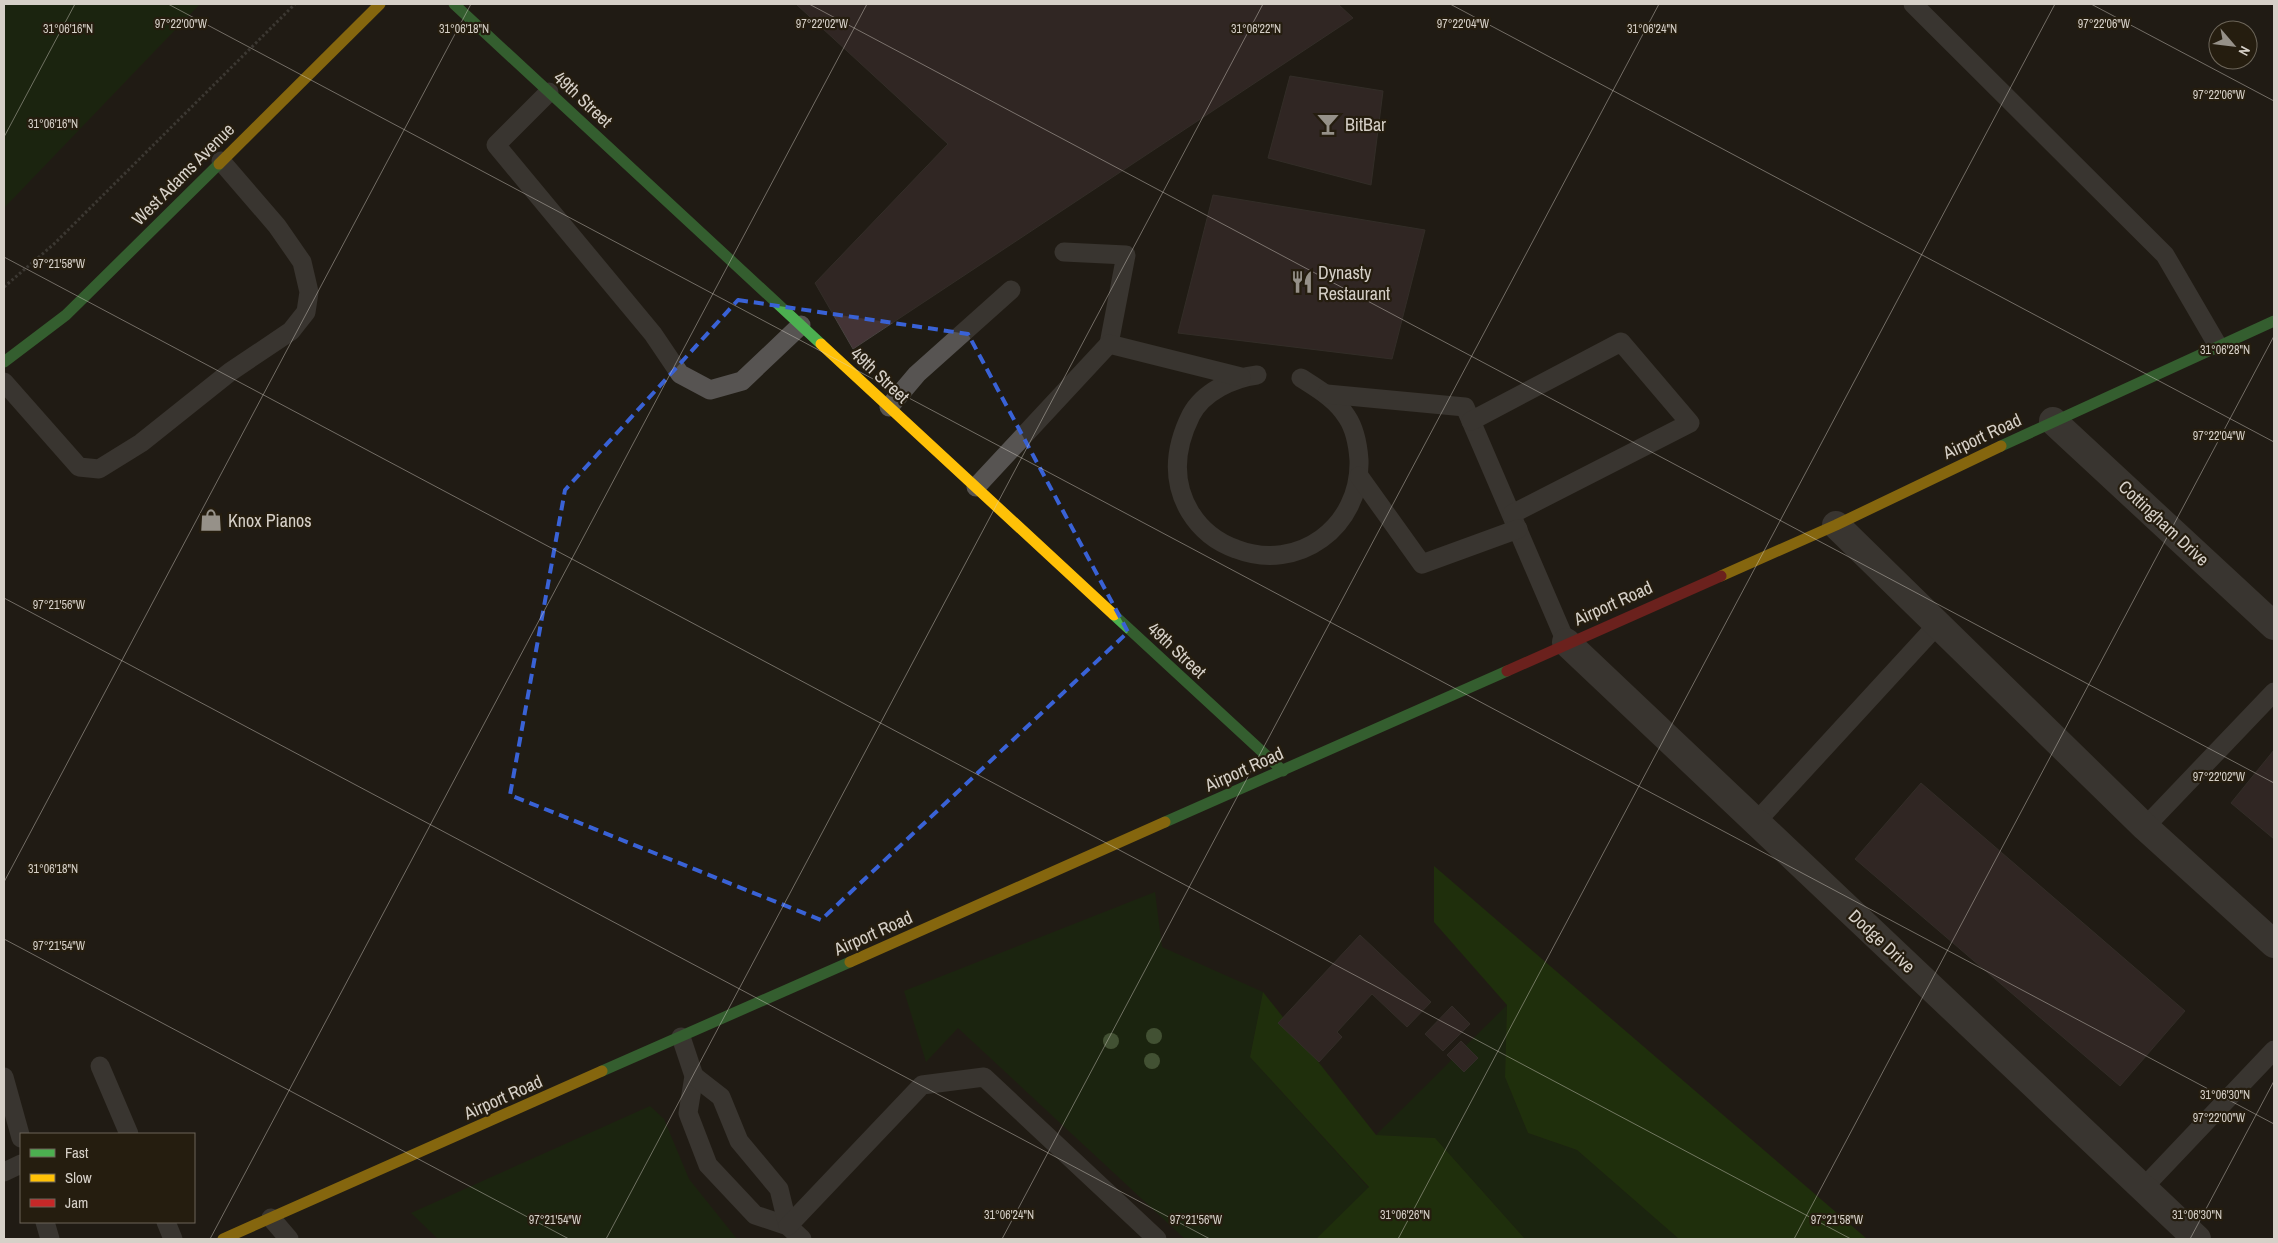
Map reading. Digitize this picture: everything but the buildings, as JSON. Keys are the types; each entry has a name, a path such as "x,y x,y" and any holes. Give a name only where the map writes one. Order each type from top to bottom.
{"main road":[{"name":"West Adams Avenue","path":"4,362 66,315 380,4"},
{"name":"49th Street","path":"454,4 1283,771"},
{"name":"Airport Road","path":"223,1239 1283,771 1566,642 1836,525 2053,421 2274,321"}],"street":[{"name":"Cottingham Drive","path":"2053,421 2274,626"},
{"path":"1836,525 2145,826 2274,944"},
{"name":"Dodge Drive","path":"1566,642 2197,1239"}],"lane":[{"path":"1912,4 2165,255 2218,346"},
{"path":"549,92 496,145 653,334 680,374 710,390 742,381 801,325"},
{"path":"4,382 79,467 99,469 142,443 230,372 291,331 306,312 309,292 302,262 277,226 221,161"},
{"path":"976,487 1109,344 1126,255 1064,252"},
{"path":"889,406 917,374 1012,290"},
{"path":"1359,476 1422,564 1515,522 1690,423 1621,342 1472,421"},
{"path":"1109,344 1249,376 1214,390 1192,412 1180,440 1176,470 1183,499 1198,525 1222,544 1250,555 1280,556 1309,548 1333,530 1351,505 1359,476 1358,446 1347,417 1328,394 1301,378"},
{"path":"1328,394 1465,407 1566,642"},
{"path":"1756,822 1938,624"},
{"path":"2145,826 2274,692"},
{"path":"681,1037 694,1076 688,1113 708,1165 755,1215 795,1233"},
{"path":"2142,1188 2274,1050"},
{"path":"100,1066 129,1133"},
{"path":"694,1076 721,1097 739,1141 779,1189 795,1233"},
{"path":"4,1077 20,1134"},
{"path":"795,1233 922,1085 984,1077 1157,1239"},
{"path":"4,1172 20,1164"},
{"path":"271,1218 290,1239"},
{"path":"45,1223 50,1239"},
{"path":"166,1223 173,1239"}],"path":[{"path":"4,287 54,244 295,4"}],"highlighted area":[{"path":"738,300 968,334 1128,632 821,920 510,795 565,490"}],"green space":[{"path":"4,4 200,4 4,208"},
{"path":"1434,866 1867,1239 1679,1239 1577,1150 1528,1133 1505,1077 1507,1005 1434,922"},
{"path":"1155,892 1162,947 1263,992 1250,1057 1369,1188 1316,1239 1185,1239 958,1028 926,1062 904,991"},
{"path":"1263,992 1376,1135 1435,1138 1525,1239 1316,1239 1369,1187 1250,1057"},
{"path":"1507,1005 1505,1077 1528,1133 1577,1150 1679,1239 1525,1239 1435,1138 1376,1135"},
{"path":"650,1106 664,1119 689,1179 737,1239 438,1239 411,1213"}],"traffic: fast":[{"path":"454,4 821,344"},
{"path":"4,362 66,315 219,164"},
{"path":"2001,446 2274,321"},
{"path":"1114,615 1283,771"},
{"path":"1165,822 1507,671"},
{"path":"602,1071 850,962"}],"traffic: slow":[{"path":"219,164 380,4"},
{"path":"821,344 1114,615"},
{"path":"1721,576 1836,525 2001,446"},
{"path":"850,962 1165,822"},
{"path":"223,1239 602,1071"}],"traffic: jam":[{"path":"1507,671 1721,576"}],"place":[{"name":"BitBar","path":"1328,124"},
{"name":"Dynasty Restaurant","path":"1302,282"},
{"name":"Knox Pianos","path":"211,520"}]}
